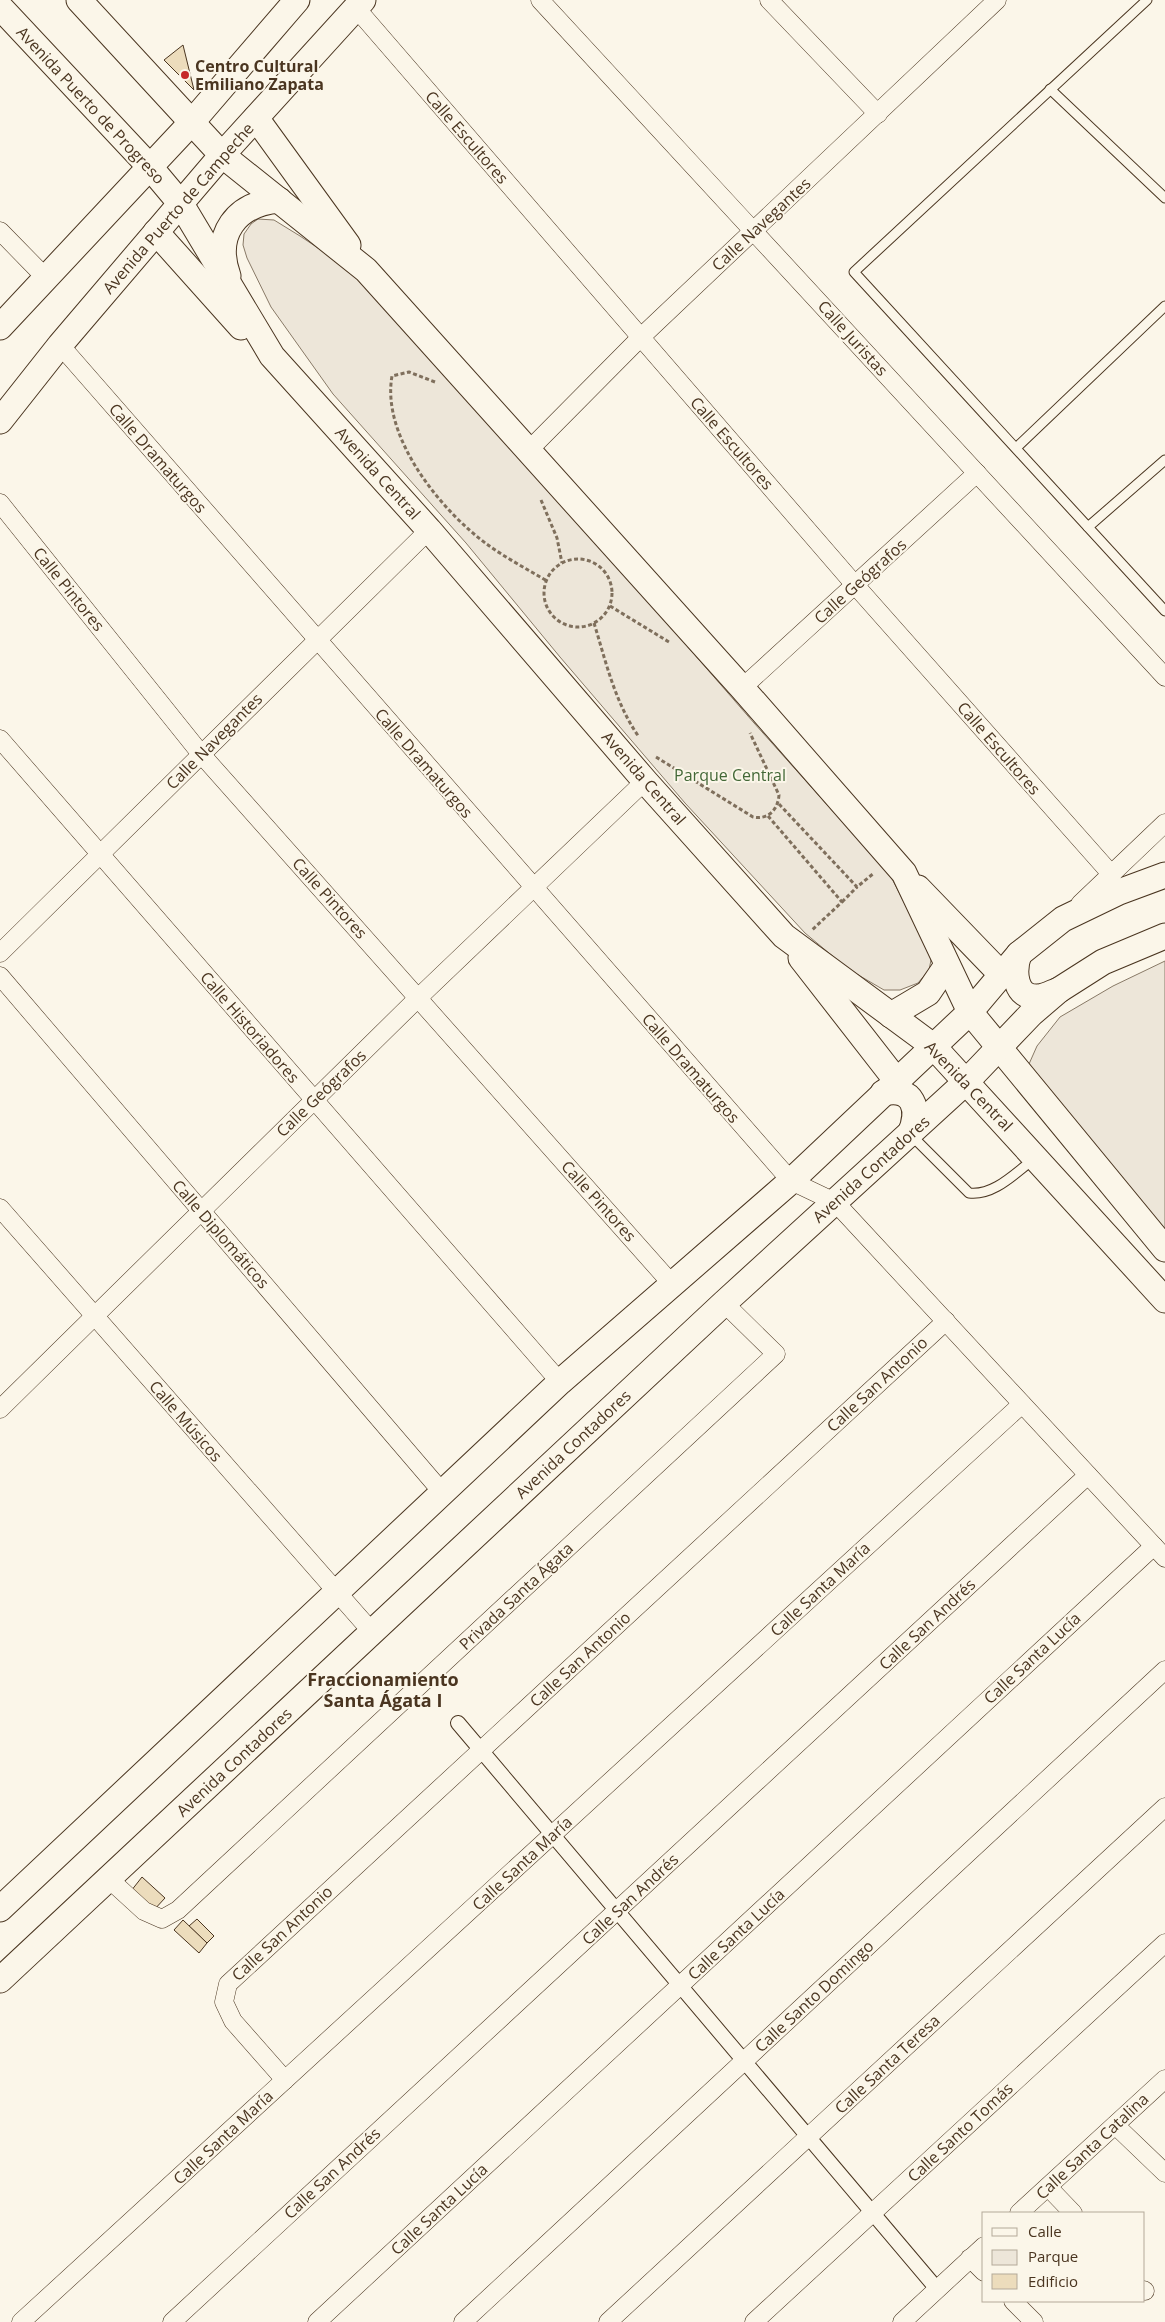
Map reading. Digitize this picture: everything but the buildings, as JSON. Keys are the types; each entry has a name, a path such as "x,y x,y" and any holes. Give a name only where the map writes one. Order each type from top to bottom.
{"main road":[{"path":"79,0 222,155 366,270"},
{"path":"0,327 192,122 290,2"},
{"name":"Avenida Puerto de Campeche","path":"0,421 60,344 222,155 360,4"},
{"name":"Avenida Puerto de Progreso","path":"0,7 150,167 181,204"},
{"path":"256,118 366,270 742,688 898,866 1001,974"},
{"path":"237,298 226,269 223,253 226,235 234,220 246,209 262,202 279,200"},
{"name":"Avenida Central","path":"181,204 272,356 429,530 645,781 791,941 933,1046 1165,1300"},
{"path":"156,232 253,340 272,356"},
{"path":"898,866 970,1012 996,1041 998,1047 1165,1250"},
{"path":"0,1909 335,1591 560,1382 791,1181 970,1012 1019,954 1062,920 1119,892 1165,875"},
{"name":"Avenida Contadores","path":"0,1980 724,1303 967,1081 1031,1014 1059,990 1103,962 1165,936"},
{"path":"791,941 890,1087 904,1093 911,1103 916,1113 916,1121 910,1134"},
{"path":"1019,954 1014,968 1016,982 1022,992 1040,997 1059,990"},
{"path":"891,1015 928,993 947,965"}],"street":[{"name":"Calle Juristas","path":"540,0 1165,676"},
{"path":"769,0 878,114"},
{"name":"Calle Navegantes","path":"528,451 640,338 997,0"},
{"name":"Calle Escultores","path":"360,4 640,338 855,585 1112,875"},
{"path":"0,231 46,278"},
{"name":"Calle Dramaturgos","path":"60,344 533,888 791,1181"},
{"name":"Calle Geógrafos","path":"742,688 977,473"},
{"name":"Calle Pintores","path":"0,504 201,754 672,1283"},
{"name":"Calle Navegantes","path":"0,952 429,530"},
{"name":"Calle Historiadores","path":"0,739 560,1382"},
{"name":"Calle Geógrafos","path":"0,1408 418,998 645,781"},
{"path":"1062,920 1112,875 1165,823"},
{"name":"Calle Diplomáticos","path":"0,976 442,1492"},
{"path":"791,1181 835,1202 1159,1552"},
{"name":"Calle Músicos","path":"0,1208 372,1632"},
{"name":"Privada Santa Ágata","path":"109,1879 144,1912 162,1919 178,1910 776,1354 724,1303"},
{"name":"Calle San Antonio","path":"285,2080 233,2021 224,2002 228,1984 946,1321"},
{"name":"Calle Santa María","path":"22,2322 1022,1404"},
{"name":"Calle San Andrés","path":"172,2322 1088,1475"},
{"name":"Calle Santa Lucía","path":"318,2322 680,1985 1159,1552"},
{"name":"Calle Santo Domingo","path":"463,2322 1165,1670"},
{"path":"458,1723 937,2289"},
{"name":"Calle Santa Teresa","path":"608,2322 1165,1807"},
{"name":"Calle Santo Tomás","path":"754,2322 1165,1943"},
{"name":"Calle Santa Catalina","path":"1020,2212 1165,2079"},
{"path":"1115,2125 1165,2173"},
{"path":"1048,2187 1072,2212"},
{"path":"902,2322 982,2248"},
{"path":"970,2258 982,2270"},
{"path":"1014,2302 1034,2322"}],"lane":[{"path":"1147,0 854,272 1165,611"},
{"path":"1050,89 1165,198"},
{"path":"1016,448 1165,306"},
{"path":"1088,528 1165,460"},
{"path":"910,1134 970,1193 980,1195 995,1188 1036,1157"}],"path":[{"path":"392,376 389,393 402,440 427,484 454,517 488,545 547,580"},
{"path":"573,560 585,560 596,564 605,572 610,582 612,594 610,606 604,616 594,623 583,627 561,622 552,614 546,604 544,592 547,580 562,563 573,560"},
{"path":"610,606 672,644"},
{"path":"594,623 616,696 628,721 644,745"},
{"path":"650,753 752,818 761,819 768,816 778,804 779,795 746,726"},
{"path":"778,804 857,888"},
{"path":"768,816 842,902"},
{"path":"791,941 842,902 857,888 898,866"}],"green space":[{"name":"Parque Central","path":"258,219 274,220 300,236 330,256 391,305 754,723 890,875 929,950 931,960 929,970 918,983 900,990 884,990 848,969 805,933 685,803 560,657 466,543 333,394 271,307 247,258 243,245 244,234 251,224"},
{"path":"1165,961 1165,1233 1025,1073 1037,1046 1060,1017 1113,986"}],"place":[{"name":"Centro Cultural Emiliano Zapata","path":"185,75"}],"district":[{"name":"Fraccionamiento Santa Ágata I","path":"383,1689"}]}
